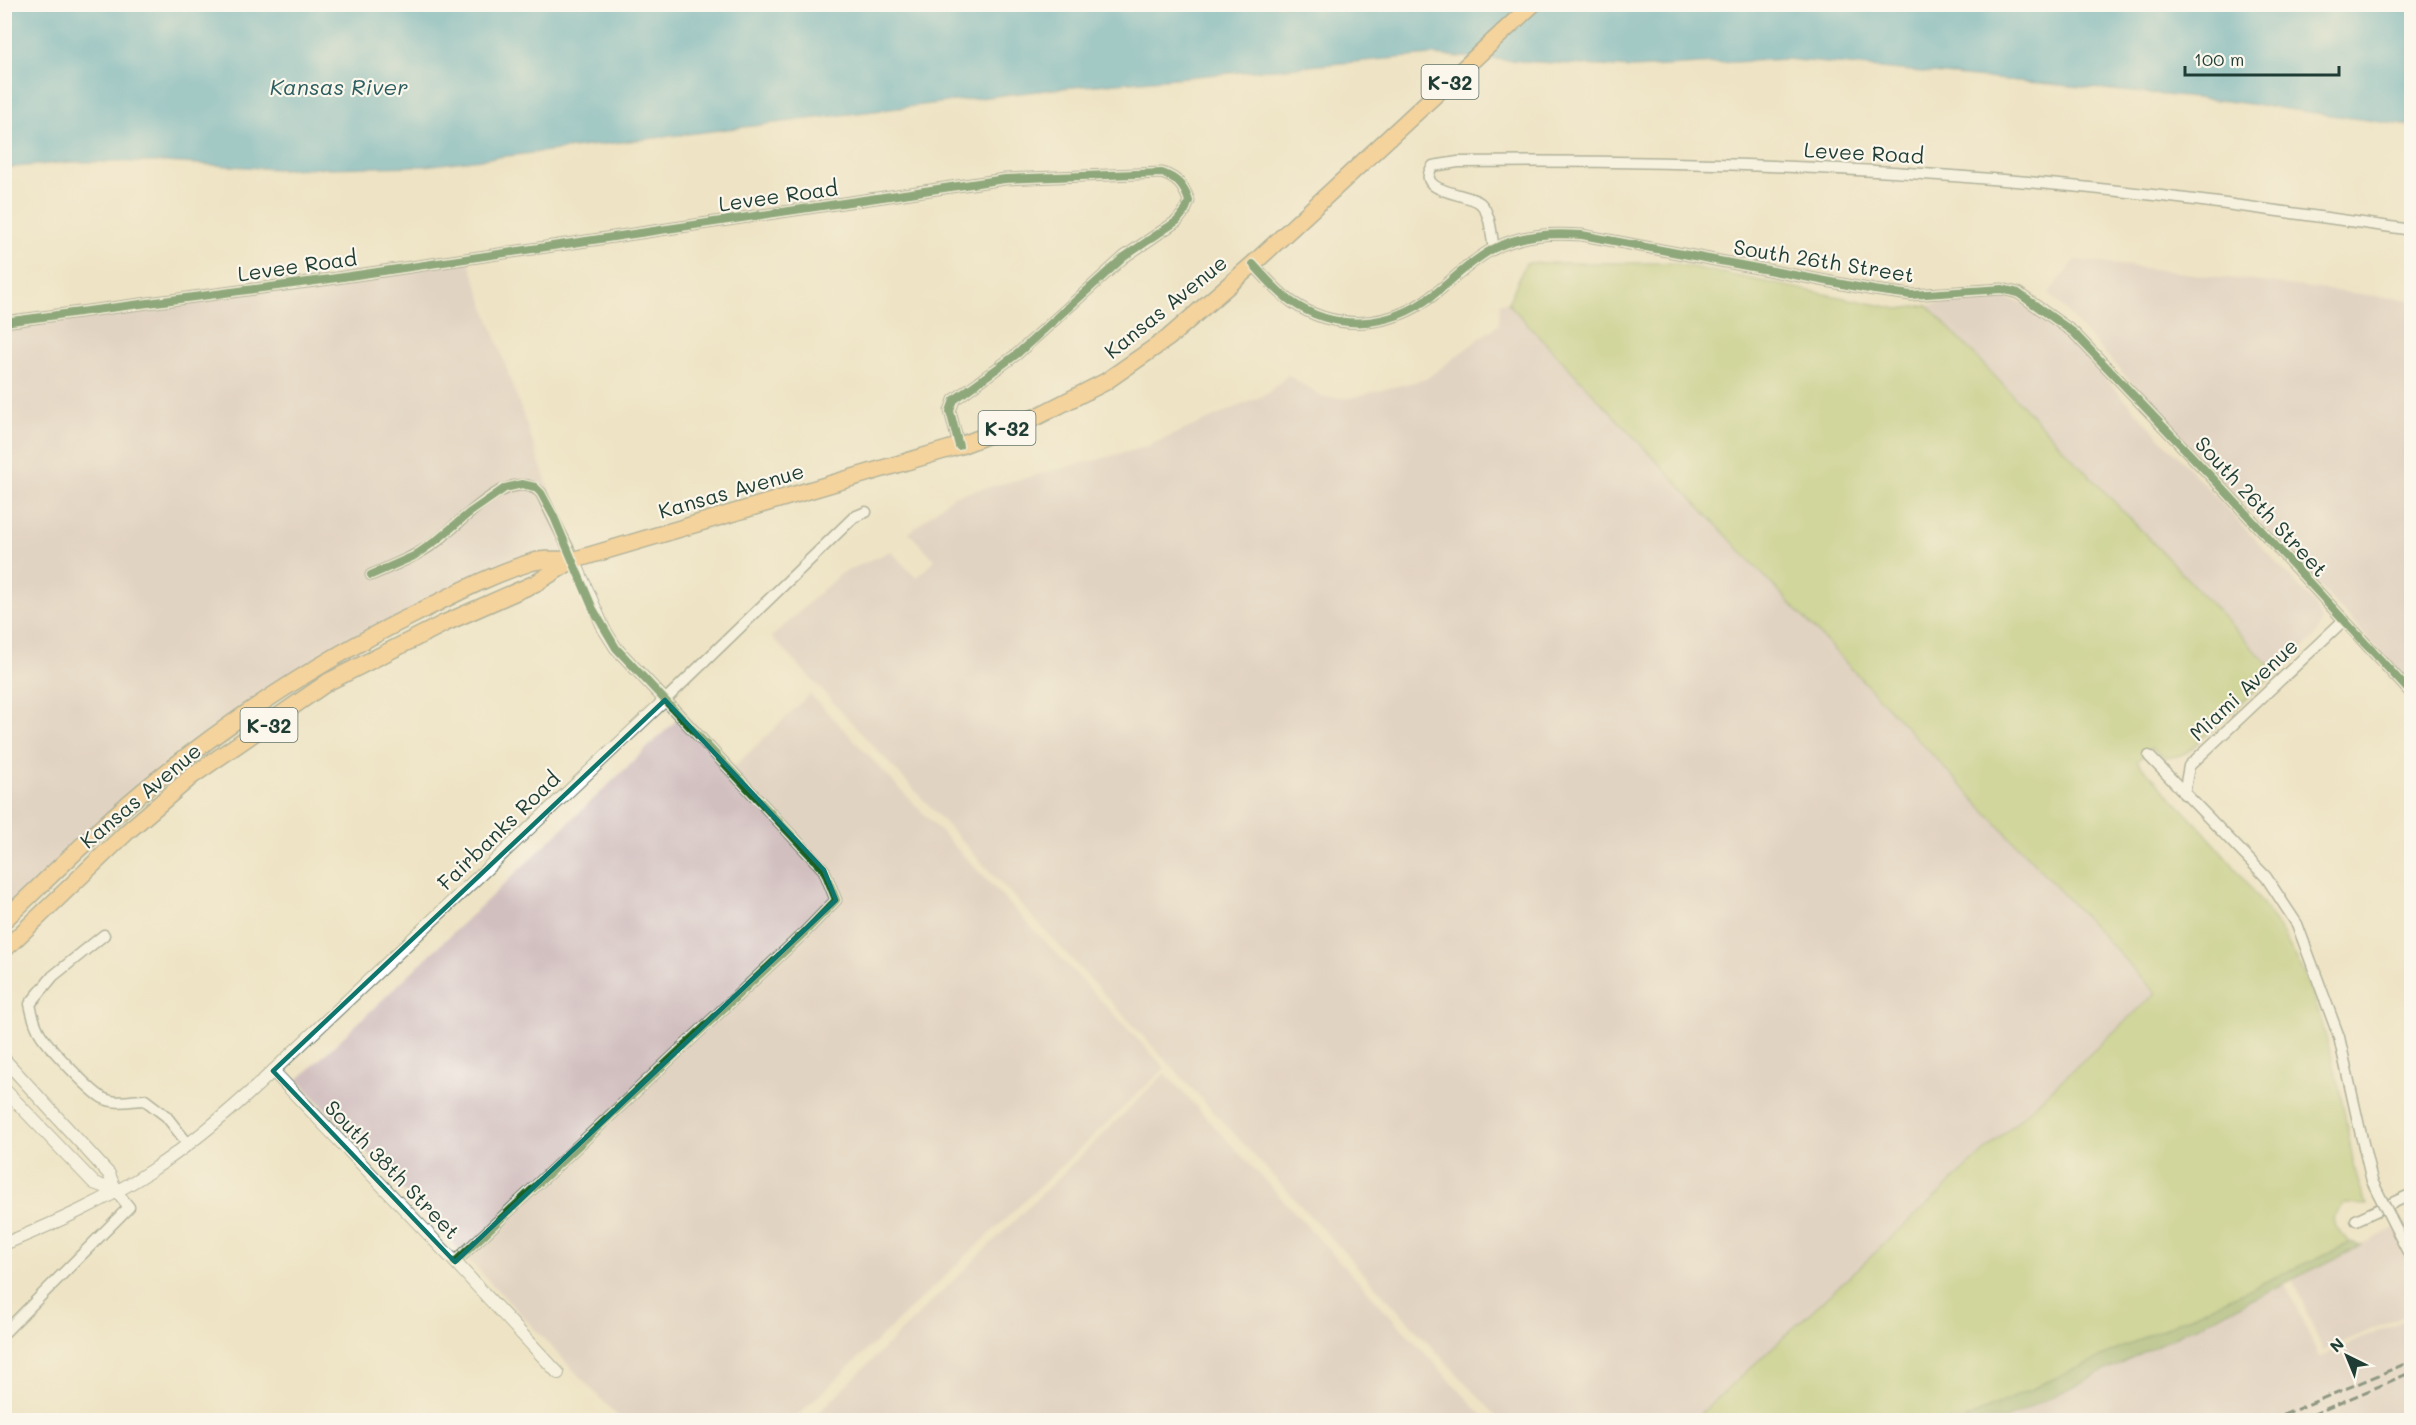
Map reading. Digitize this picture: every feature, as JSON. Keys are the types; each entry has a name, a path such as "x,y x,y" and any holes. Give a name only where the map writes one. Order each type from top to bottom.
{"main road":[{"name":"Kansas Avenue","path":"4,920 97,832 157,780 219,732 288,685 370,636 464,589 531,562 574,560 959,446 1036,417 1105,382 1168,338 1253,264 1533,4"},
{"name":"Kansas Avenue","path":"4,950 128,831 192,776 328,682 446,623 536,583 574,560"}],"street":[{"name":"Levee Road","path":"1494,249 1485,211 1480,203 1440,190 1433,185 1429,179 1429,172 1433,166 1458,162 1622,161 1880,171 2133,192 2412,230"},
{"name":"Levee Road","path":"4,322 346,277 1005,179 1162,173 1173,176 1180,183 1189,201 1177,221 1124,256 1017,354 954,400 950,411 959,446"},
{"name":"South 26th Street","path":"1253,264 1290,301 1312,315 1338,322 1359,324 1399,316 1416,307 1494,249 1536,235 1582,235 1911,295 1988,288 2018,293 2073,332 2412,693"},
{"path":"371,575 414,556 505,488 522,484 535,487 542,493 604,630 616,648 824,870 836,900 456,1262"},
{"name":"Fairbanks Road","path":"4,1244 116,1191 188,1144 273,1071 665,700 854,517 866,512"},
{"name":"Miami Avenue","path":"2184,794 2189,766 2344,620"},
{"path":"2149,756 2266,877 2297,924 2339,1037 2372,1181 2412,1260"},
{"path":"104,935 52,976 30,1004 32,1014 41,1034 90,1088 104,1099 116,1102 145,1100 166,1116 188,1144"},
{"path":"4,1059 109,1174 116,1191 129,1207 4,1333"},
{"name":"South 38th Street","path":"273,1071 456,1262 558,1373"},
{"path":"4,1089 94,1183 116,1191"},
{"path":"2356,1220 2412,1194"}],"highlighted area":[{"path":"665,700 824,870 836,900 455,1262 273,1071"}],"shaded area":[{"path":"468,259 574,560 531,562 464,589 219,732 5,918 5,325"},
{"path":"2076,260 2411,300 2411,686 2049,293"},
{"path":"1981,299 2006,299 2020,302 2033,307 2053,322 2315,604 2321,621 2316,636 2276,672 1927,305"},
{"path":"1500,302 1508,303 2156,993 1694,1420 1500,1420 772,637 840,574 891,551 916,578 935,560 909,533 953,496 1143,448 1267,394 1288,375 1322,397 1349,398 1426,379 1499,324"},
{"path":"810,694 1165,1068 793,1420 621,1420 298,1080 683,714 734,767"},
{"path":"1165,1073 1487,1420 811,1420"},
{"path":"2411,1220 2411,1312 2323,1351 2293,1279"},
{"path":"2285,1283 2319,1357 2411,1317 2411,1420 2004,1420"}],"green space":[{"path":"1526,263 1672,263 1899,309 1927,305 2276,672 2187,752 2165,758 2151,748 2137,761 2243,877 2287,942 2305,977 2333,1062 2355,1170 2366,1205 2344,1204 2333,1218 2335,1227 2350,1243 1964,1420 1694,1420 2156,993 1508,303"},
{"path":"2350,1243 2361,1246 2004,1420 1964,1420"}],"water":[{"name":"Kansas River","path":"5,5 2411,5 2411,126 2227,101 1785,59 1632,68 1431,55 1062,88 425,166 276,169 165,162 70,162 5,168"}],"railway":[{"path":"2271,1420 2412,1361"},
{"path":"2300,1420 2412,1372"}],"cycle path":[{"path":"4,322 323,280 1005,179 1162,173 1176,180 1185,191 1189,201 1177,221 1124,257 1017,354 954,400 950,411 959,446"},
{"path":"1253,264 1276,289 1292,302 1309,312 1345,322 1381,320 1399,315 1432,296 1469,265 1493,249 1526,237 1559,234 1582,235 1911,295 2002,289 2018,293 2073,332 2225,491 2412,694"},
{"path":"371,575 414,556 505,488 522,484 535,487 541,493 554,517 593,609 616,648 824,870 836,900 805,932 455,1262"}]}
